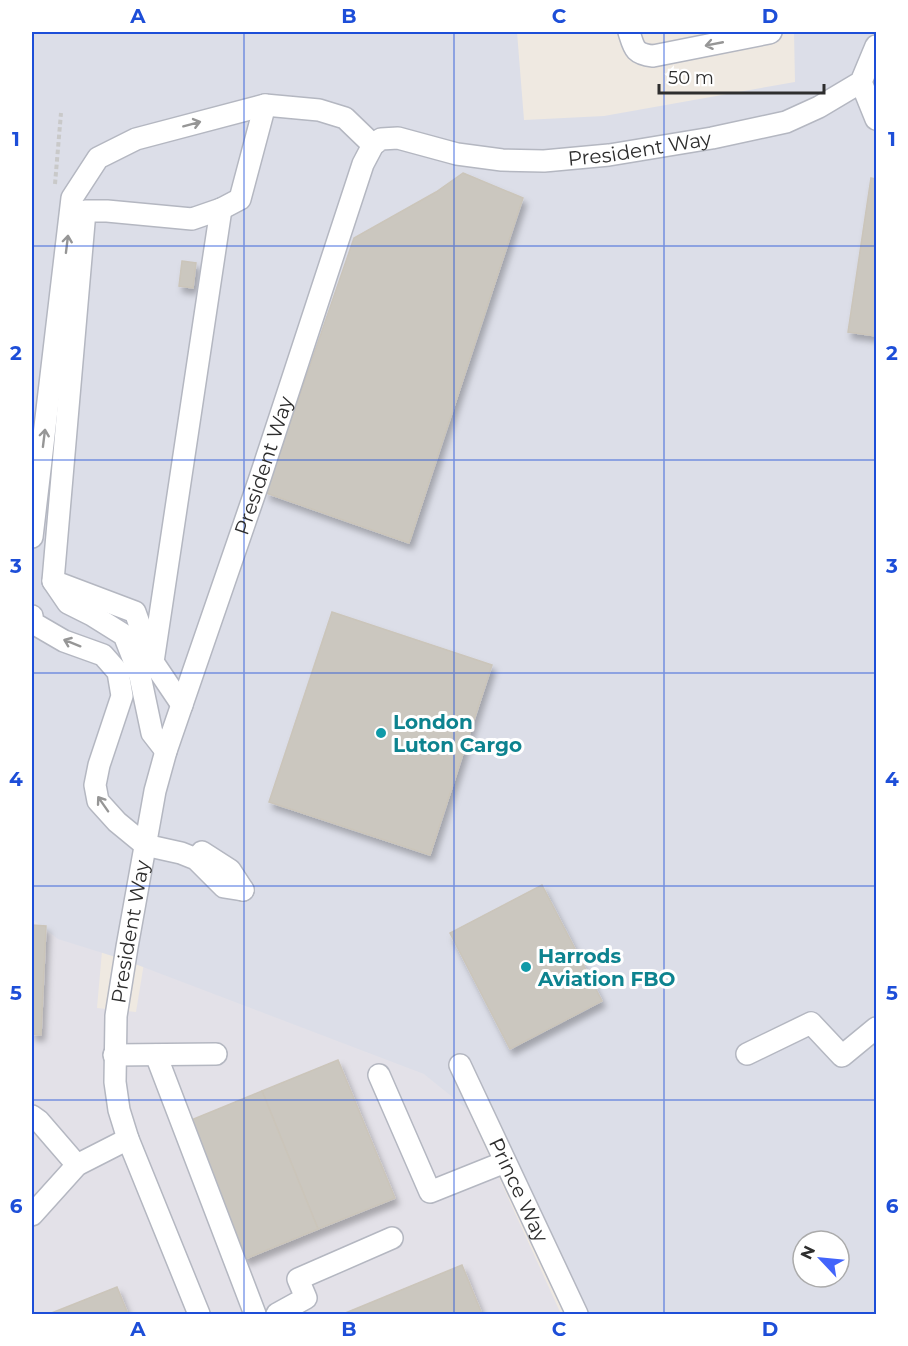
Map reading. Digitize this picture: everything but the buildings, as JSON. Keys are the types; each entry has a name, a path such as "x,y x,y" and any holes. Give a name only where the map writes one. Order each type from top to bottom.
{"street":[{"path":"629,32 635,49 641,55 653,56 771,32"},
{"path":"876,46 869,84 876,119"},
{"name":"President Way","path":"199,1314 128,1138 116,1091 114,1055 116,1016 155,791 166,752 259,481 363,164 373,145 381,139 398,138 457,154 502,160 544,161 609,155 712,138 786,122 869,84"},
{"path":"166,752 152,734 140,676 124,635 68,603 53,581 85,211 107,210 192,219 240,199 265,105"},
{"path":"32,537 72,198 98,158 136,138 265,105 319,110 345,118 373,145"},
{"path":"153,663 220,209"},
{"path":"53,581 135,612 153,663 182,705"},
{"path":"32,616 33,623 64,640 103,655 118,672 122,696 99,765 95,785 98,801 117,822 145,844"},
{"path":"747,1054 811,1023 842,1056 876,1028"},
{"path":"114,1055 216,1054"},
{"path":"156,1055 255,1314"},
{"name":"Prince Way","path":"460,1065 577,1314"},
{"path":"379,1075 430,1192 505,1162"},
{"path":"32,1116 77,1165"},
{"path":"32,1215 77,1165 128,1138"},
{"path":"277,1314 306,1298 298,1279 392,1238"}],"shaded area":[{"path":"32,32 517,32 524,120 604,116 795,82 794,32 876,32 876,1314 589,1314 498,1134 424,1074 122,959 58,939 32,919"},
{"path":"156,890 453,1077 561,1314 32,1314 32,916 102,951 97,1008 136,1012"}],"place":[{"name":"London Luton Cargo","path":"381,733"},
{"name":"Harrods Aviation FBO","path":"526,967"}]}
